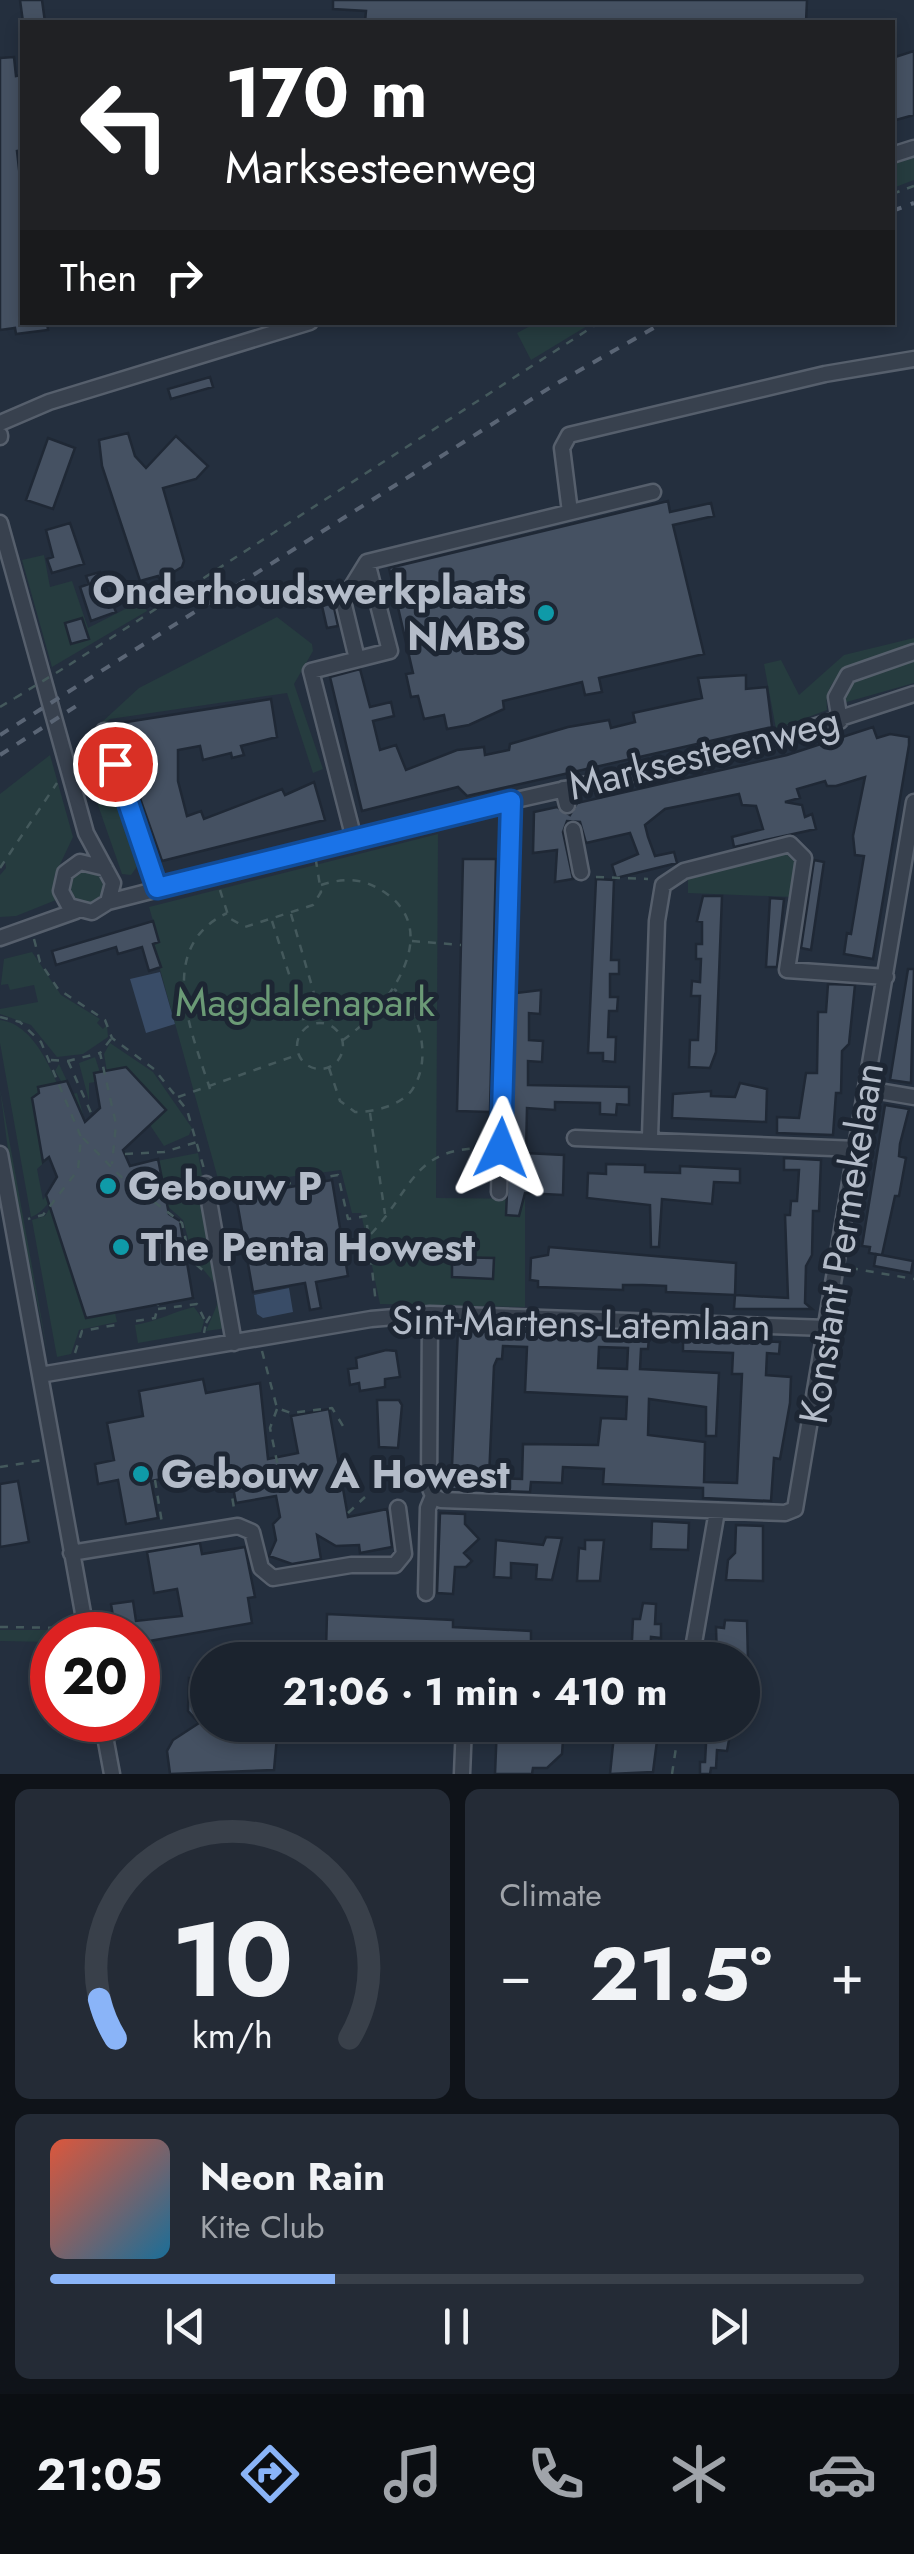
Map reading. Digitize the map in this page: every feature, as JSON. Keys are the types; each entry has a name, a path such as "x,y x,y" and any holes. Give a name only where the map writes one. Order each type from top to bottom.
{"street":[{"path":"0,423 49,402 300,325"},
{"path":"570,512 562,448 570,435 825,374 914,359"},
{"path":"357,659 343,601 367,562 653,492"},
{"path":"0,523 86,833 113,883 108,902 92,912 70,905"},
{"path":"354,839 311,671 390,651 367,562"},
{"path":"840,721 836,697 848,675 914,652"},
{"name":"Marksesteenweg","path":"108,902 511,801 752,748 914,694"},
{"path":"104,732 150,890"},
{"path":"564,789 567,805"},
{"path":"499,1192 511,801"},
{"name":"Konstant Permekelaan","path":"717,1510 795,1509 839,1266 914,802"},
{"path":"573,830 581,872"},
{"path":"70,905 65,873 80,862 86,833"},
{"path":"650,1138 657,921 663,886 684,871 790,844 804,858 787,970 886,977"},
{"path":"80,862 105,868"},
{"name":"Marksesteenweg","path":"113,883 150,890"},
{"path":"0,938 37,926 70,905"},
{"path":"867,1089 914,1098"},
{"path":"575,1138 858,1149"},
{"path":"0,1154 82,1612"},
{"path":"207,1190 234,1343"},
{"path":"430,1314 429,1486 433,1496 441,1500 717,1510 694,1642"},
{"name":"Sint-Martens-Latemlaan","path":"40,1376 377,1318 430,1314 827,1328"},
{"path":"426,1593 428,1508 433,1496"},
{"path":"71,1553 238,1526 252,1532 260,1568 272,1578 351,1565 395,1566 404,1554 398,1508"},
{"path":"106,1742 112,1774"},
{"path":"462,1774 463,1742"}],"path":[{"path":"0,707 595,325"},
{"path":"0,868 53,786 70,773"},
{"path":"216,874 226,913 245,928 312,905 321,885 314,849"},
{"path":"581,872 647,878 663,886"},
{"path":"321,885 352,878 378,888 410,918 411,940 394,988 378,1011 343,1040"},
{"path":"210,1089 193,1040 182,984 186,963 201,932 226,913"},
{"path":"290,914 322,1022"},
{"path":"272,920 306,1027"},
{"path":"37,926 40,962 52,981 77,1005 104,1020 112,1038 154,1069 187,1110 207,1190 338,1175 348,1219 366,1216 377,1318"},
{"path":"411,940 461,944"},
{"path":"329,1068 340,1101 355,1112 369,1112 399,1102 414,1088 422,1051 418,1020 408,999 394,988"},
{"path":"0,1017 20,1022 35,1034 81,1137 111,1167 182,1223 190,1259 211,1278"},
{"path":"322,1022 335,1028 343,1040 344,1051 329,1068 311,1068 298,1054 297,1044 306,1027 322,1022"},
{"path":"49,1060 68,1062 100,1053 112,1038"},
{"path":"100,1053 116,1124 111,1167"},
{"path":"177,1097 210,1089 258,1064 298,1054"},
{"path":"68,1062 92,1115"},
{"path":"369,1112 386,1214"},
{"path":"12,1223 45,1213 78,1170 81,1137"},
{"path":"125,1154 164,1152 198,1142"},
{"path":"370,1235 426,1163 458,1148 501,1148"},
{"path":"164,1260 190,1259"},
{"path":"839,1266 914,1278"},
{"path":"136,1321 155,1318 158,1307 197,1304 206,1323"},
{"path":"200,1349 215,1305"},
{"path":"76,1370 79,1334 121,1324"},
{"path":"260,1339 277,1408 270,1428 281,1481"},
{"path":"277,1408 291,1414 332,1408 343,1426"},
{"path":"0,1467 53,1459"},
{"path":"227,1466 238,1526"},
{"path":"155,1480 164,1538"},
{"path":"348,1513 365,1496"},
{"path":"0,1627 30,1629"},
{"path":"672,1774 677,1742"}],"green space":[{"path":"914,158 914,180 895,187 895,163"},
{"path":"532,325 589,325 531,360 517,333"},
{"path":"44,555 50,587 72,581 88,628 141,601 147,611 52,667 22,560"},
{"path":"277,617 312,644 313,651 294,684 323,769 313,773 287,693 110,719 93,734 139,864 131,875 122,874 77,745 139,688"},
{"path":"914,638 914,645 870,658 843,672 828,694 827,710 776,729 764,664 781,660 799,695 844,655"},
{"path":"914,659 914,683 843,703 841,696 853,680"},
{"path":"50,755 73,837 54,877 56,900 16,916 0,917 0,875 6,868 5,861 0,866 0,794"},
{"name":"Magdalenapark","path":"438,834 436,1198 525,1199 525,1307 380,1304 361,1213 352,1213 341,1170 220,1186 153,944 159,941 149,907"},
{"path":"785,853 798,865 792,897 688,893 688,877"},
{"path":"87,871 99,875 103,887 99,899 87,903 75,899 71,887 75,875"},
{"path":"32,952 61,995 100,1019 97,1023 103,1029 107,1025 108,1037 83,1054 57,1057 31,1025 0,1014 0,1009 38,1002 34,985 10,990 8,984 1,985 0,992 4,959"},
{"path":"0,1020 28,1035 49,1065 76,1134 54,1193 48,1204 31,1217 0,1043","holes":["49,1158 57,1177 43,1200 37,1169"]},
{"path":"110,1043 153,1072 192,1128 189,1135 164,1146 150,1125 123,1150 131,1166 198,1153 203,1181 157,1189 158,1196 201,1192 227,1328 206,1331 217,1305 216,1285 193,1257 183,1220 146,1187 124,1175 104,1054"},
{"path":"95,1057 103,1082 108,1159 85,1121 100,1107 95,1082 89,1083 89,1101 79,1063"},
{"path":"59,1064 73,1094 77,1093 85,1121 55,1071"},
{"path":"0,1089 48,1355 11,1173"},
{"path":"54,1201 177,1223 186,1253 180,1257 57,1227 86,1318 115,1313 117,1322 79,1330 71,1354 57,1357 32,1220 45,1216"},
{"path":"194,1307 204,1321 201,1332 138,1343 135,1325"},
{"path":"0,1630 30,1630 30,1642 0,1641"}],"water":[{"path":"160,972 175,1024 146,1033 130,979"},
{"path":"289,1288 293,1312 263,1318 257,1314 254,1295"}],"building":[{"path":"20,0 42,0 45,20 23,20"},
{"path":"333,0 807,0 806,20 365,20 366,11 333,9"},
{"path":"914,51 914,115 895,120 895,57"},
{"path":"14,57 16,76 20,75 20,325 47,325 48,330 16,334 15,328 0,330 0,58"},
{"path":"210,377 213,387 171,399 168,389"},
{"path":"128,433 135,456 146,468 176,436 208,466 196,479 163,488 184,561 182,567 160,580 158,576 140,581 102,466 99,440"},
{"path":"48,438 75,448 53,509 26,500"},
{"name":"Onderhoudswerkplaats NMBS","path":"668,501 670,512 711,503 714,516 673,525 704,654 599,678 602,692 585,695 582,682 503,701 504,709 469,725 447,729 444,715 424,719 418,696 411,697 406,674 413,673 389,568"},
{"path":"70,523 84,564 52,573 47,559 53,557 46,530"},
{"path":"100,572 116,612 91,621 80,587 89,584 86,576"},
{"path":"333,603 338,626 327,628 322,606"},
{"path":"82,618 89,639 71,644 65,623"},
{"path":"360,669 370,707 391,702 394,716 373,721 380,750 396,745 406,770 457,750 484,747 485,755 568,727 609,720 611,728 635,722 633,713 702,698 698,678 746,675 746,689 767,687 772,727 467,796 458,787 362,811 330,677"},
{"path":"271,699 277,737 241,746 244,755 232,758 231,753 203,760 200,746 178,750 178,781 187,816 201,811 204,819 282,789 285,795 314,782 325,820 162,861 114,724"},
{"path":"873,727 877,738 890,734 909,737 909,745 873,959 844,954 864,856 855,855 853,836 865,777 836,786 827,786 825,781 797,789 800,798 785,802 802,805 805,817 812,814 816,829 734,847 732,837 763,829 756,806 742,805 739,794 665,809 645,825 655,856 674,852 677,863 616,878 612,865 638,854 630,833 586,843 580,822 567,821 563,832 573,879 555,882 557,850 533,853 534,812 557,807 570,815 577,803 787,755"},
{"path":"463,859 496,859 490,1112 457,1111"},
{"path":"814,860 824,862 811,950 801,948"},
{"path":"596,879 614,880 611,960 619,960 619,974 610,974 610,997 618,997 617,1011 609,1011 608,1037 616,1037 615,1062 603,1061 603,1053 588,1053"},
{"path":"703,896 722,896 716,1052 710,1068 689,1067 690,1040 698,1040 700,996 691,996 692,981 700,982 701,959 696,959 696,944 702,944 702,922 697,921"},
{"path":"770,898 784,899 777,967 766,967"},
{"path":"153,921 159,942 153,944 161,967 149,971 142,947 118,954 116,947 56,965 52,951"},
{"path":"908,969 914,969 911,1083 890,1080"},
{"path":"828,984 855,985 849,1044 842,1051 841,1093 836,1093 833,1135 777,1133 777,1117 799,1118 806,1073 817,1073 818,1012 826,1012"},
{"path":"541,990 540,1014 529,1013 529,1040 543,1041 542,1062 528,1061 528,1085 629,1087 629,1105 617,1104 616,1115 600,1114 600,1103 555,1102 555,1110 527,1108 526,1153 564,1155 563,1195 525,1193 519,1216 506,1215 516,993"},
{"name":"Gebouw P","path":"126,1067 166,1110 123,1150 130,1166 158,1159 169,1214 180,1221 193,1298 86,1318 46,1195 57,1177 49,1157 43,1162 32,1098 39,1093 38,1087 67,1081 85,1122 100,1108 94,1073"},
{"path":"740,1083 767,1089 766,1122 672,1118 673,1094 711,1091 711,1096 735,1097"},
{"path":"885,1105 909,1109 900,1144 899,1156 906,1158 899,1196 895,1196 882,1255 869,1253 870,1247 862,1246"},
{"path":"784,1158 821,1160 819,1211 813,1211 812,1255 806,1266 805,1303 812,1309 734,1309 735,1295 788,1298 785,1215 790,1215 791,1201 797,1201 799,1170 784,1170"},
{"path":"606,1164 645,1165 645,1172 680,1173 680,1166 740,1169 740,1183 714,1182 712,1204 662,1199 659,1247 651,1247 650,1205 587,1198 588,1173 606,1174"},
{"path":"332,1180 348,1276 316,1282 321,1308 310,1310 305,1283 253,1292 236,1196"},
{"path":"549,1247 736,1263 735,1295 666,1292 666,1286 643,1285 623,1285 623,1290 538,1287 538,1281 530,1280 531,1258 548,1255"},
{"path":"876,1254 913,1261 911,1273 874,1266"},
{"path":"452,1257 494,1258 493,1279 452,1277"},
{"path":"458,1329 649,1337 648,1349 641,1349 640,1369 719,1373 716,1436 706,1436 706,1407 649,1399 648,1435 705,1442 704,1482 737,1483 742,1374 732,1374 733,1353 683,1351 683,1338 780,1342 779,1354 767,1353 766,1375 791,1377 790,1403 780,1459 774,1458 771,1501 703,1498 703,1488 603,1484 604,1469 563,1467 562,1483 531,1482 530,1492 451,1489","holes":["503,1346 527,1347 525,1392 627,1397 626,1419 601,1418 598,1445 523,1444 522,1479 489,1478 494,1366 497,1359 502,1359","599,1347 628,1348 627,1369 598,1368"]},
{"path":"396,1351 400,1377 385,1379 385,1387 360,1391 359,1383 350,1385 348,1369 357,1368 356,1358"},
{"name":"Gebouw A Howest","path":"203,1379 206,1393 260,1383 268,1459 298,1453 291,1416 329,1409 348,1517 387,1509 392,1547 360,1553 359,1545 336,1546 317,1535 321,1559 292,1564 269,1556 276,1540 273,1524 280,1517 276,1496 236,1503 229,1466 151,1481 158,1518 126,1524 118,1480 98,1484 95,1464 114,1460 107,1423 143,1416 139,1391"},
{"path":"377,1400 399,1400 402,1405 398,1448 379,1447"},
{"path":"18,1481 29,1542 0,1547 0,1484"},
{"path":"440,1513 465,1514 465,1524 479,1539 464,1553 472,1561 466,1567 455,1567 453,1594 437,1593"},
{"path":"652,1521 689,1523 688,1550 651,1549"},
{"path":"736,1525 763,1526 763,1581 726,1580 728,1560 735,1553"},
{"path":"546,1537 562,1538 552,1580 536,1579 537,1565 511,1563 511,1578 494,1577 496,1540 543,1545"},
{"path":"585,1540 604,1540 600,1581 577,1581 579,1548 585,1549"},
{"path":"200,1543 202,1554 245,1547 255,1597 248,1598 252,1623 160,1639 160,1618 182,1616 177,1589 154,1593 147,1552"},
{"path":"133,1601 135,1612 112,1612 111,1604"},
{"path":"643,1603 656,1604 655,1624 661,1624 661,1638 632,1642 633,1619 640,1619"},
{"path":"327,1614 453,1620 453,1627 531,1631 531,1642 326,1642"},
{"path":"725,1620 747,1621 748,1642 716,1642 716,1627 724,1628"},
{"path":"190,1729 190,1742 276,1742 274,1770 170,1774 167,1751 173,1740"},
{"path":"496,1742 563,1742 562,1754 547,1768 533,1768 532,1774 495,1774"},
{"path":"613,1742 657,1742 653,1772 610,1774"},
{"path":"706,1742 729,1742 727,1751 717,1750 716,1768 711,1768 710,1774 700,1774 700,1762 705,1762"}],"railway":[{"path":"895,210 914,203"},
{"path":"0,735 554,385 659,325"},
{"path":"0,755 84,701"}],"place":[{"name":"Onderhoudswerkplaats NMBS","path":"546,613"},
{"name":"Gebouw P","path":"108,1186"},
{"name":"The Penta Howest","path":"121,1247"},
{"name":"Gebouw A Howest","path":"141,1474"}],"route":[{"path":"115,764 157,888 511,801 501,1148"}]}
